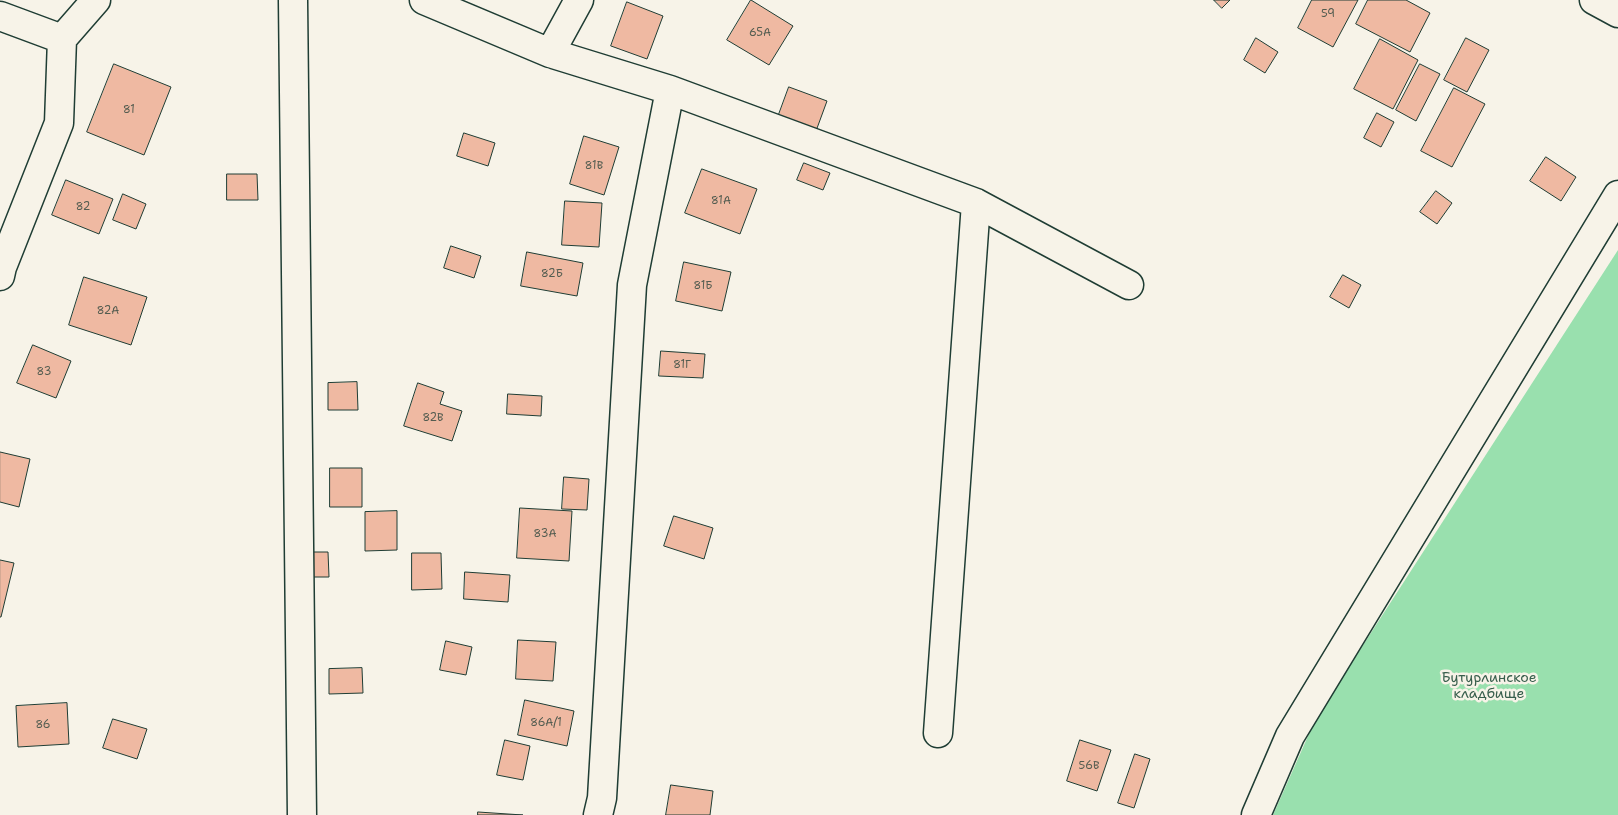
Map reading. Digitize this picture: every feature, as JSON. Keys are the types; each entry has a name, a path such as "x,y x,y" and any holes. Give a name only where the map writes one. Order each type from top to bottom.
{"street":[{"path":"0,276 59,123 62,39 96,0"},
{"path":"293,0 302,815"},
{"path":"424,0 550,53 670,90 976,203 1129,285"},
{"path":"550,53 579,0"},
{"path":"1594,0 1618,13"},
{"path":"0,16 62,39"},
{"path":"598,815 602,798 632,285 670,90"},
{"path":"1256,815 1290,736 1618,195"},
{"path":"938,733 976,203"}],"green space":[{"name":"Бутурлинское кладбище","path":"1618,250 1618,815 1273,815 1316,718"}],"building":[{"path":"751,0 793,26 769,65 727,40"},
{"path":"1214,0 1230,0 1222,8"},
{"path":"1312,0 1358,0 1333,47 1298,28"},
{"path":"1368,0 1406,0 1430,13 1410,52 1356,24"},
{"path":"627,2 663,16 647,59 611,46"},
{"path":"1256,38 1278,52 1265,73 1244,60"},
{"path":"1466,38 1489,50 1467,92 1444,80"},
{"path":"1380,39 1418,60 1393,109 1354,89"},
{"path":"114,64 171,87 144,155 87,132"},
{"path":"1420,64 1440,74 1416,121 1396,110"},
{"path":"789,87 827,101 816,131 778,117"},
{"path":"1454,88 1485,104 1452,167 1421,151"},
{"path":"1377,113 1394,122 1381,147 1364,138"},
{"path":"464,133 495,143 488,166 457,156"},
{"path":"584,136 619,147 604,195 570,184"},
{"path":"1546,157 1576,177 1561,201 1530,181"},
{"path":"804,163 830,173 823,190 797,180"},
{"path":"702,169 757,189 740,234 685,213"},
{"path":"227,174 257,174 258,200 227,200"},
{"path":"66,180 113,199 99,234 52,215"},
{"path":"1436,191 1452,203 1437,224 1420,212"},
{"path":"123,194 146,204 136,229 113,220"},
{"path":"565,201 602,203 599,247 562,245"},
{"path":"451,246 481,256 474,278 444,268"},
{"path":"527,252 583,263 577,296 521,286"},
{"path":"684,262 731,272 722,311 676,301"},
{"path":"1343,275 1361,285 1349,308 1330,297"},
{"path":"84,277 147,297 131,345 69,325"},
{"path":"33,345 71,361 56,398 17,383"},
{"path":"661,351 705,354 703,378 659,376"},
{"path":"357,382 358,410 328,410 328,383"},
{"path":"418,383 444,392 440,404 462,411 452,441 404,426"},
{"path":"508,394 542,396 541,416 507,414"},
{"path":"0,452 30,459 19,507 0,502"},
{"path":"330,468 362,468 362,507 330,507"},
{"path":"564,477 589,479 587,510 562,509"},
{"path":"520,508 572,511 569,561 517,558"},
{"path":"397,511 397,550 365,551 365,512"},
{"path":"674,516 713,528 704,559 664,546"},
{"path":"295,552 328,552 329,577 295,577"},
{"path":"412,553 441,553 442,589 412,590"},
{"path":"0,560 14,563 1,617 0,617"},
{"path":"465,572 510,575 508,602 464,599"},
{"path":"518,640 556,642 553,681 516,679"},
{"path":"446,641 472,647 466,675 440,670"},
{"path":"362,668 363,693 329,694 329,669"},
{"path":"525,700 574,711 567,746 518,735"},
{"path":"67,703 69,744 18,747 16,706"},
{"path":"113,719 147,729 137,759 103,748"},
{"path":"505,740 530,746 523,780 497,775"},
{"path":"1080,740 1111,750 1097,791 1067,781"},
{"path":"1135,754 1150,759 1134,808 1118,803"},
{"path":"671,785 713,791 710,815 666,815"},
{"path":"478,812 523,815 478,815"}]}
